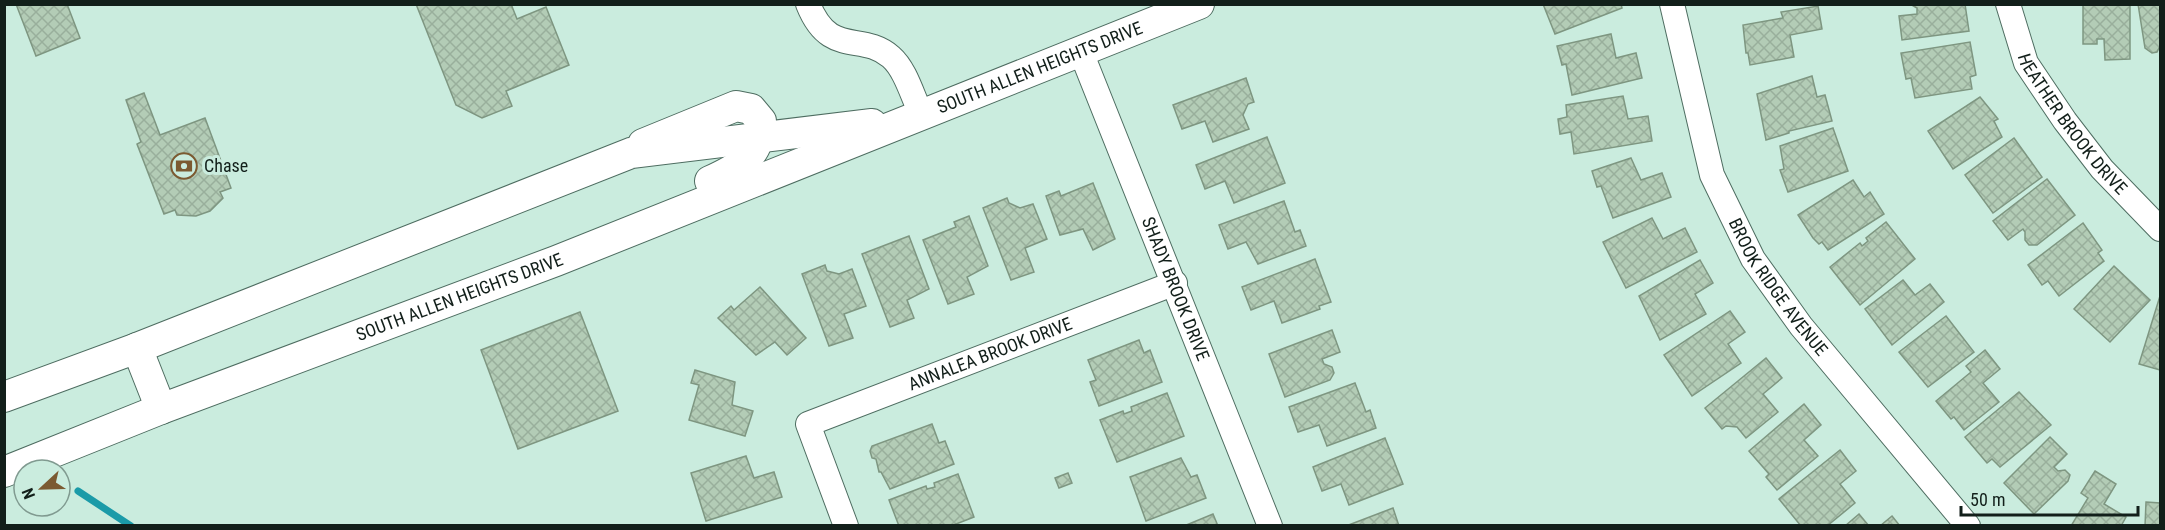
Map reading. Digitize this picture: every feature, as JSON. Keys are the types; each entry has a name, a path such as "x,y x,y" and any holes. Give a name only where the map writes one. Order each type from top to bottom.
{"main road":[{"name":"SOUTH ALLEN HEIGHTS DRIVE","path":"4,472 161,409 582,250 1199,4"},
{"name":"SOUTH ALLEN HEIGHTS DRIVE","path":"4,397 137,348 631,153 917,117"},
{"path":"582,250 619,222 739,168 750,158 759,138"},
{"path":"137,348 161,409"}],"street":[{"path":"808,4 813,18 837,39 876,48 898,65 917,117"},
{"name":"HEATHER BROOK DRIVE","path":"2008,4 2017,40 2026,63 2065,121 2102,169 2160,229"},
{"name":"BROOK RIDGE AVENUE","path":"1678,6 1712,175 1752,259 1801,326 1968,525"},
{"name":"SHADY BROOK DRIVE","path":"1081,52 1270,525"},
{"name":"ANNALEA BROOK DRIVE","path":"846,525 808,424 1175,283"}],"building":[{"path":"16,4 67,4 80,38 36,56"},
{"path":"416,4 511,4 517,19 546,7 569,65 506,91 512,106 482,118 456,105"},
{"path":"1543,4 1621,4 1622,8 1555,34"},
{"path":"1910,4 1965,4 1969,31 1902,40 1899,16 1917,14 1917,8"},
{"path":"2083,4 2130,4 2130,59 2105,60 2104,39 2097,39 2097,44 2083,44"},
{"path":"2138,4 2160,4 2160,46 2157,52 2152,53 2145,48"},
{"path":"1818,6 1822,29 1790,35 1794,57 1750,65 1748,53 1746,53 1743,25 1783,18 1781,12"},
{"path":"1611,34 1616,58 1636,53 1642,78 1572,95 1566,64 1562,65 1557,46"},
{"path":"1970,42 1976,75 1970,77 1972,89 1915,98 1911,78 1906,79 1901,53"},
{"path":"1812,76 1817,97 1825,95 1832,121 1789,131 1789,133 1766,140 1757,94"},
{"path":"1246,78 1254,102 1248,104 1243,115 1249,129 1213,142 1205,121 1182,129 1173,105"},
{"name":"Chase","path":"144,93 160,135 205,118 231,188 220,192 223,198 210,211 196,216 177,215 175,210 164,214 137,144 141,142 126,100"},
{"path":"1623,96 1628,119 1648,116 1652,141 1574,154 1571,132 1560,134 1558,119 1567,117 1566,105"},
{"path":"1980,97 1998,119 1994,121 2002,137 1953,169 1928,131"},
{"path":"1833,128 1848,171 1788,192 1780,170 1784,169 1780,146"},
{"path":"1267,137 1285,183 1234,203 1225,181 1205,189 1196,165"},
{"path":"2014,138 2042,177 1993,213 1965,175"},
{"path":"1631,158 1641,180 1662,173 1671,197 1613,218 1601,186 1597,187 1592,171"},
{"path":"2047,179 2075,215 2037,245 2029,245 2025,240 2023,229 2008,240 1993,221"},
{"path":"1853,180 1864,197 1870,192 1884,214 1828,250 1822,242 1819,244 1813,238 1798,215"},
{"path":"1093,183 1115,239 1093,250 1083,229 1060,235 1046,196 1059,191 1061,196"},
{"path":"1007,198 1009,203 1020,208 1033,204 1047,239 1025,248 1034,272 1011,280 983,208"},
{"path":"1284,201 1295,232 1300,230 1306,246 1258,264 1246,242 1228,249 1219,225"},
{"path":"969,216 988,266 967,277 974,294 948,304 923,240 956,227 954,222"},
{"path":"1652,218 1663,239 1685,228 1697,252 1626,288 1603,242"},
{"path":"1886,222 1915,259 1860,305 1830,267 1860,243 1862,246 1868,241 1866,238"},
{"path":"2083,223 2102,250 2098,253 2104,261 2059,296 2048,281 2042,285 2028,265"},
{"path":"909,236 929,289 907,300 914,318 890,327 862,254"},
{"path":"1315,259 1331,302 1319,306 1320,309 1282,323 1274,301 1251,310 1242,287"},
{"path":"1700,260 1713,283 1695,294 1706,314 1660,340 1639,296"},
{"path":"825,265 827,271 839,274 852,269 866,306 844,314 853,338 829,346 802,274"},
{"path":"2114,266 2150,300 2110,342 2074,309"},
{"path":"1903,280 1915,295 1930,284 1944,302 1892,345 1865,309"},
{"path":"760,287 806,338 787,355 775,342 756,355 718,318 731,306 734,310"},
{"path":"2160,296 2160,370 2139,364"},
{"path":"1730,311 1745,332 1728,344 1741,363 1692,396 1664,355"},
{"path":"580,312 618,411 518,449 481,350"},
{"path":"1946,316 1974,352 1928,387 1899,352"},
{"path":"1332,330 1340,352 1322,359 1324,364 1332,367 1334,373 1330,380 1285,397 1269,354"},
{"path":"1139,340 1144,353 1150,350 1162,382 1099,406 1090,382 1096,380 1088,360"},
{"path":"1985,350 2000,369 1983,383 1999,402 1964,430 1954,417 1951,419 1936,401 1971,372 1966,366"},
{"path":"1766,358 1782,378 1763,394 1778,412 1746,438 1737,427 1726,426 1722,429 1705,408"},
{"path":"695,370 735,382 732,405 753,411 745,436 689,420 699,385 691,383"},
{"path":"1355,383 1366,412 1370,410 1376,428 1327,446 1319,425 1298,432 1289,407"},
{"path":"2019,392 2051,425 2000,467 1992,459 1987,463 1965,437"},
{"path":"1167,393 1184,436 1117,462 1100,420 1123,411 1124,414 1132,411 1131,407"},
{"path":"1804,404 1821,425 1804,440 1818,456 1777,490 1766,477 1769,474 1749,451"},
{"path":"932,424 939,443 945,441 954,464 890,489 879,472 876,459 872,458 870,451 872,446"},
{"path":"2050,437 2067,454 2054,467 2058,471 2065,470 2070,475 2068,481 2034,514 2004,483"},
{"path":"1385,438 1403,484 1349,505 1341,484 1322,491 1313,467"},
{"path":"1840,450 1856,471 1840,484 1855,503 1827,526 1801,526 1779,499"},
{"path":"746,456 754,478 774,472 782,497 706,521 691,473"},
{"path":"1181,458 1191,477 1197,475 1206,498 1146,521 1130,477"},
{"path":"2095,471 2116,484 2104,504 2126,517 2121,526 2071,526 2088,498 2081,493"},
{"path":"1068,473 1072,483 1059,488 1055,478"},
{"path":"958,474 974,517 951,526 899,526 889,500 926,486 927,489 935,487 934,483"},
{"path":"2146,502 2160,503 2160,526 2145,526"},
{"path":"1393,508 1399,526 1346,526"},
{"path":"1213,514 1218,526 1184,526"},
{"path":"1859,514 1869,526 1845,526"},
{"path":"1892,516 1900,526 1880,526"}],"waterway":[{"path":"78,491 131,526"}],"place":[{"name":"Chase","path":"184,166"}]}
